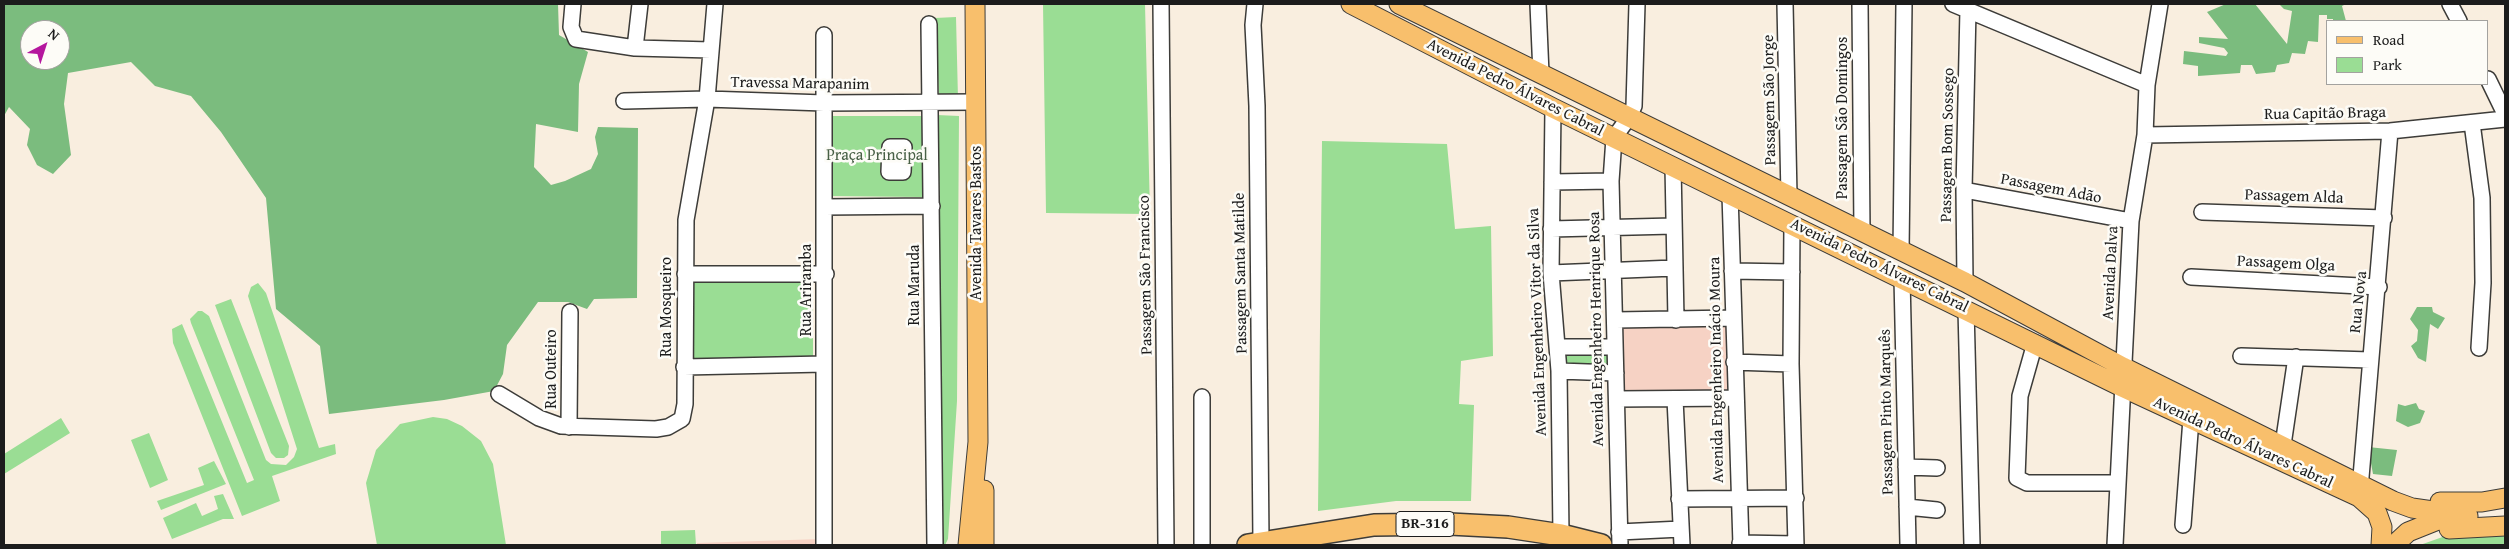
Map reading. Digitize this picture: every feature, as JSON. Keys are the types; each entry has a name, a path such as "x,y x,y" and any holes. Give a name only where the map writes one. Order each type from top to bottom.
{"highway":[{"name":"BR-316","path":"1255,544 1374,525 1486,525 1561,535 1601,545"}],"main road":[{"name":"Avenida Tavares Bastos","path":"968,545 978,442 975,4"},
{"name":"Avenida Pedro Álvares Cabral","path":"1351,4 1553,108 2122,387 2359,497 2377,514 2382,527 2381,545"},
{"name":"Avenida Pedro Álvares Cabral","path":"1399,4 1965,282 2123,367 2304,456"},
{"name":"Avenida Tavares Bastos","path":"978,442 984,472 984,545"},
{"path":"2247,446 2263,460 2358,510 2368,527 2371,545"},
{"path":"2304,456 2404,493 2438,501 2473,502 2505,500"},
{"path":"2304,456 2399,504 2412,508 2468,516"},
{"path":"2394,545 2408,532 2419,527 2438,520 2468,516 2505,500"},
{"path":"2402,545 2415,536 2430,530 2505,526"}],"street":[{"path":"574,4 571,27 576,38 635,48 711,50"},
{"path":"635,48 640,4"},
{"name":"Rua Mosqueiro","path":"499,394 550,424 569,427 656,429 674,424 682,419 684,414 686,220 707,98 715,4"},
{"name":"Passagem São Francisco","path":"1161,4 1166,545"},
{"name":"Passagem Santa Matilde","path":"1255,4 1253,25 1257,106 1255,544"},
{"path":"1538,4 1541,74"},
{"path":"1614,138 1629,117 1634,106 1636,87 1636,4"},
{"name":"Passagem São Jorge","path":"1785,4 1789,196"},
{"name":"Passagem São Domingos","path":"1860,4 1862,231"},
{"path":"1901,251 1904,4"},
{"path":"1953,4 2147,85"},
{"name":"Avenida Dalva","path":"2115,545 2131,221 2145,135 2147,85 2159,4"},
{"path":"2450,4 2458,20"},
{"name":"Passagem Bom Sossego","path":"1965,282 1964,190 1968,9"},
{"name":"Rua Maruda","path":"929,24 935,545"},
{"name":"Rua Ariramba","path":"824,35 826,274 824,545"},
{"path":"2489,81 2505,114"},
{"name":"Travessa Marapanim","path":"624,101 707,98 824,103 976,102"},
{"name":"Avenida Engenheiro Vitor da Silva","path":"1553,108 1551,273 1559,372 1561,535"},
{"name":"Rua Capitão Braga","path":"2145,135 2390,131 2505,119"},
{"path":"2472,123 2482,198 2484,283 2479,348"},
{"name":"Rua Nova","path":"2361,477 2370,360 2379,286 2390,131"},
{"name":"Avenida Engenheiro Henrique Rosa","path":"1614,138 1611,181 1616,320 1619,538"},
{"path":"1673,166 1676,320"},
{"path":"1552,182 1611,181"},
{"name":"Passagem Adão","path":"1964,190 2131,221"},
{"name":"Avenida Engenheiro Inácio Moura","path":"1730,194 1737,499 1740,544"},
{"path":"824,207 932,206"},
{"name":"Passagem Alda","path":"2202,212 2384,218"},
{"path":"1740,544 1796,544 1791,364 1792,224"},
{"path":"1551,229 1673,226"},
{"path":"1551,273 1674,268"},
{"path":"1732,271 1792,272"},
{"path":"685,274 826,274"},
{"name":"Passagem Olga","path":"2191,277 2379,286"},
{"name":"Passagem Pinto Marquês","path":"1902,278 1908,545"},
{"path":"1966,309 1972,545"},
{"name":"Rua Outeiro","path":"569,427 570,312"},
{"path":"1616,320 1732,318"},
{"path":"2035,343 2020,396 2017,478 2027,484 2118,483"},
{"path":"1557,347 1616,347"},
{"path":"2241,356 2370,360"},
{"path":"2283,445 2296,357"},
{"path":"1734,362 1791,364"},
{"path":"684,367 824,364"},
{"path":"1559,372 1616,373"},
{"path":"1202,397 1202,545"},
{"path":"1617,399 1736,398"},
{"path":"1675,399 1682,545"},
{"path":"2182,525 2191,419"},
{"path":"1906,467 1937,468"},
{"path":"1679,499 1796,498"},
{"path":"1907,507 1937,510"},
{"path":"1619,538 1681,529"}],"shaded area":[{"path":"1729,322 1731,394 1623,395 1619,324"},
{"path":"821,539 821,545 697,545 697,543"}],"green space":[{"path":"4,4 558,4 559,35 588,52 579,84 578,132 536,124 534,167 551,185 565,181 591,169 598,154 595,137 598,127 638,128 637,298 594,299 587,309 568,302 538,302 507,345 503,374 494,391 444,400 329,414 320,346 276,309 266,198 221,132 191,96 155,86 131,62 68,73 64,104 71,155 53,174 37,165 27,145 30,129 9,107 4,116"},
{"path":"1043,4 1145,4 1150,214 1046,213"},
{"path":"2226,4 2255,4 2287,44 2292,11 2284,9 2279,4 2346,4 2342,6 2346,20 2327,19 2327,15 2319,15 2318,42 2308,41 2305,54 2292,53 2289,63 2277,65 2275,72 2256,74 2252,65 2241,65 2240,73 2198,76 2198,66 2183,64 2184,51 2226,56 2228,53 2224,48 2199,43 2199,37 2228,39 2207,12"},
{"path":"956,17 958,99 939,98 935,18"},
{"path":"937,115 959,116 957,401 948,539 945,545 937,545 940,206"},
{"name":"Praça Principal","path":"833,116 923,116 922,197 829,196"},
{"path":"1322,141 1447,144 1455,229 1491,226 1493,356 1461,361 1459,404 1474,405 1471,501 1396,501 1318,511"},
{"path":"813,278 813,356 689,361 692,279"},
{"path":"258,283 266,293 319,448 335,444 336,454 272,476 280,501 242,516 173,343 172,329 182,324 247,483 254,480 191,323 190,319 198,311 202,311 209,316 266,460 271,464 286,465 294,457 297,449 248,296 251,287"},
{"path":"231,299 289,446 288,455 284,458 276,458 271,453 215,305"},
{"path":"2417,307 2432,307 2433,312 2445,318 2438,329 2430,324 2426,362 2418,358 2411,346 2417,341 2418,330 2410,319"},
{"path":"1612,350 1613,369 1565,368 1564,351"},
{"path":"2416,403 2419,409 2425,411 2420,423 2408,427 2396,421 2398,404 2405,406"},
{"path":"433,417 447,419 462,426 481,441 493,464 506,545 377,545 366,483 376,450 400,424"},
{"path":"61,418 70,433 4,474 4,454"},
{"path":"149,433 168,480 150,488 131,440"},
{"path":"2368,447 2397,450 2392,476 2373,474"},
{"path":"214,461 226,484 161,510 157,501 204,485 198,468"},
{"path":"223,494 234,519 223,519 172,539 163,518 196,503 202,516 218,509 214,496"},
{"path":"695,530 696,545 661,545 661,531"},
{"path":"2505,532 2505,545 2420,545 2451,534"}]}
